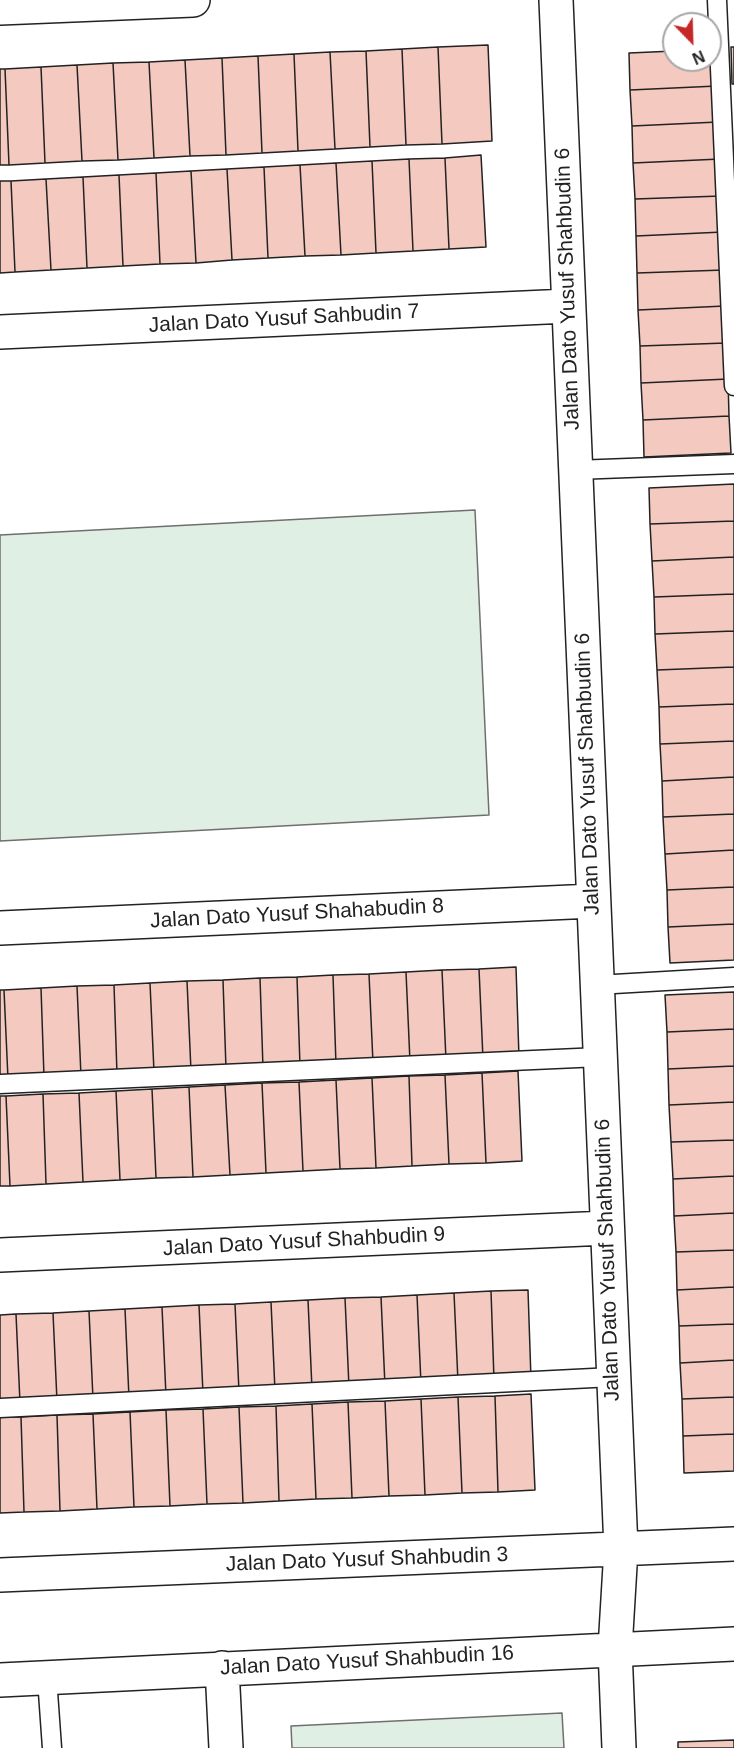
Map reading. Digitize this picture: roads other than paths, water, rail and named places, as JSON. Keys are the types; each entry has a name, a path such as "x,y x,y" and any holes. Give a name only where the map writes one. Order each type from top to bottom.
{"street":[{"path":"0,8 194,0"},
{"name":"Jalan Dato Yusuf Shahbudin 6","path":"556,0 621,1549 615,1649 619,1748"},
{"name":"Jalan Dato Yusuf Sahbudin 7","path":"0,332 568,306"},
{"name":"Jalan Dato Yusuf Shahabudin 8","path":"0,928 594,901"},
{"name":"Jalan Dato Yusuf Shahbudin 9","path":"0,1255 607,1228"},
{"name":"Jalan Dato Yusuf Shahbudin 3","path":"0,1575 734,1544"},
{"name":"Jalan Dato Yusuf Shahbudin 16","path":"0,1680 734,1644"},
{"path":"222,1668 226,1748"}],"lane":[{"path":"717,0 734,386"},
{"path":"575,470 734,464"},
{"path":"597,985 734,977"},
{"path":"0,1084 600,1058"},
{"path":"0,1408 613,1377"},
{"path":"47,1678 52,1748"}]}
